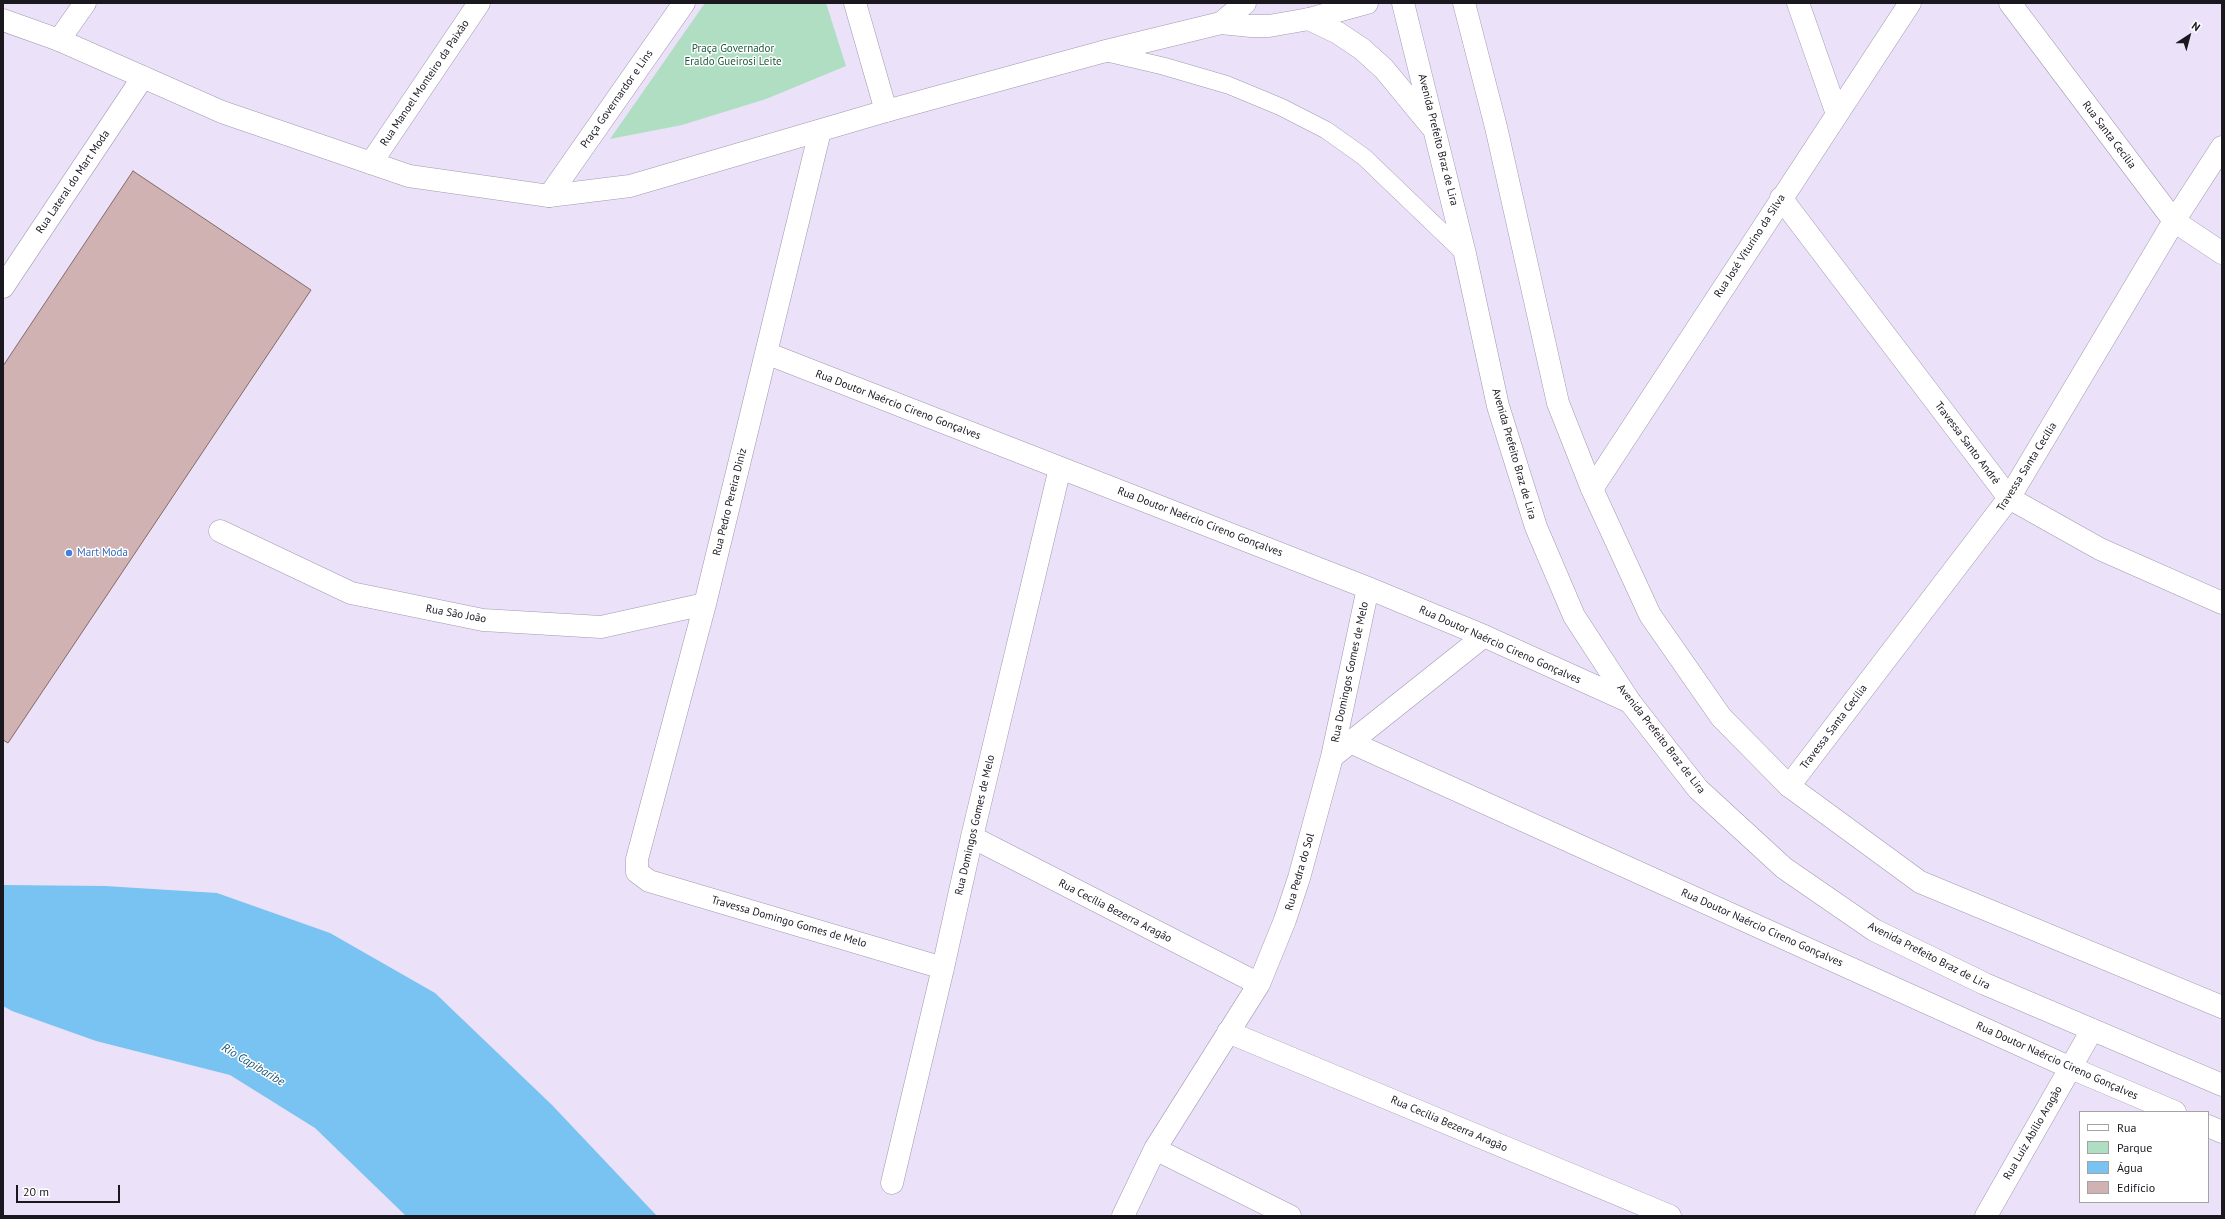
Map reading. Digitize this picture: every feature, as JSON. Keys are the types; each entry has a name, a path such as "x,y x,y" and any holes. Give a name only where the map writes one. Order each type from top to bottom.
{"street":[{"path":"59,40 85,3"},
{"name":"Rua Manoel Monteiro da Paixão","path":"372,164 479,3"},
{"name":"Praça Governardor e Lins","path":"550,196 684,3"},
{"path":"855,3 886,111"},
{"path":"1221,23 1245,3"},
{"path":"3,20 59,40 222,112 409,176 550,196 630,186 886,111 1102,52 1221,23 1251,26 1309,19 1368,3"},
{"name":"Avenida Prefeito Braz de Lira","path":"1404,3 1466,254 1498,406 1536,528 1574,616 1630,702 1698,789 1784,868 1874,930 1985,984 2222,1085"},
{"path":"1464,3 1496,127 1558,403 1592,489 1650,615 1721,717 1788,786 1920,882 2222,1007"},
{"path":"1798,3 1837,114"},
{"name":"Rua José Viturino da Silva","path":"1592,489 1910,3"},
{"name":"Rua Santa Cecília","path":"2010,3 2174,222 2222,252"},
{"path":"1309,19 1344,37 1362,49 1384,69 1436,132"},
{"name":"Rua Lateral do Mart Moda","path":"3,287 143,77"},
{"name":"Rua Pedro Pereira Diniz","path":"637,872 637,859 705,604 820,131"},
{"name":"Travessa Santa Cecília","path":"1788,786 2009,498 2174,222 2222,147"},
{"name":"Travessa Santo André","path":"1781,198 2009,498 2100,549 2222,603"},
{"name":"Rua Doutor Naércio Cireno Gonçalves","path":"766,353 1368,588 1484,636 1630,702"},
{"name":"Rua Domingos Gomes de Melo","path":"892,1183 943,968 972,837 1060,468"},
{"name":"Rua São João","path":"220,531 351,594 483,620 601,627 705,604"},
{"name":"Rua Domingos Gomes de Melo","path":"1332,757 1368,588"},
{"path":"1332,757 1484,636"},
{"name":"Rua Doutor Naércio Cireno Gonçalves","path":"1350,742 2070,1068 2172,1111"},
{"name":"Rua Pedra do Sol","path":"1123,1216 1155,1149 1259,984 1285,920 1299,878 1332,757"},
{"name":"Rua Cecília Bezerra Aragão","path":"972,837 1259,984"},
{"name":"Travessa Domingo Gomes de Melo","path":"637,872 649,881 943,968"},
{"name":"Rua Luiz Abílio Aragão","path":"1986,1216 2092,1030"},
{"name":"Rua Cecília Bezerra Aragão","path":"1228,1032 1670,1216"},
{"path":"2209,1126 2222,1132"},
{"path":"1155,1149 1290,1216"}],"lane":[{"path":"1102,52 1163,66 1228,85 1281,107 1326,130 1364,157 1466,254"}],"green space":[{"name":"Praça Governador Eraldo Gueirosi Leite","path":"705,3 826,3 846,66 766,99 682,125 610,139"}],"water":[{"name":"Rio Capibaribe","path":"3,885 105,886 217,893 330,933 435,993 552,1105 657,1216 406,1216 315,1128 230,1075 96,1041 12,1011 3,1006"}],"building":[{"name":"Mart Moda","path":"133,171 311,290 8,743 3,740 3,366"}],"place":[{"name":"Mart Moda","path":"69,553"}]}
